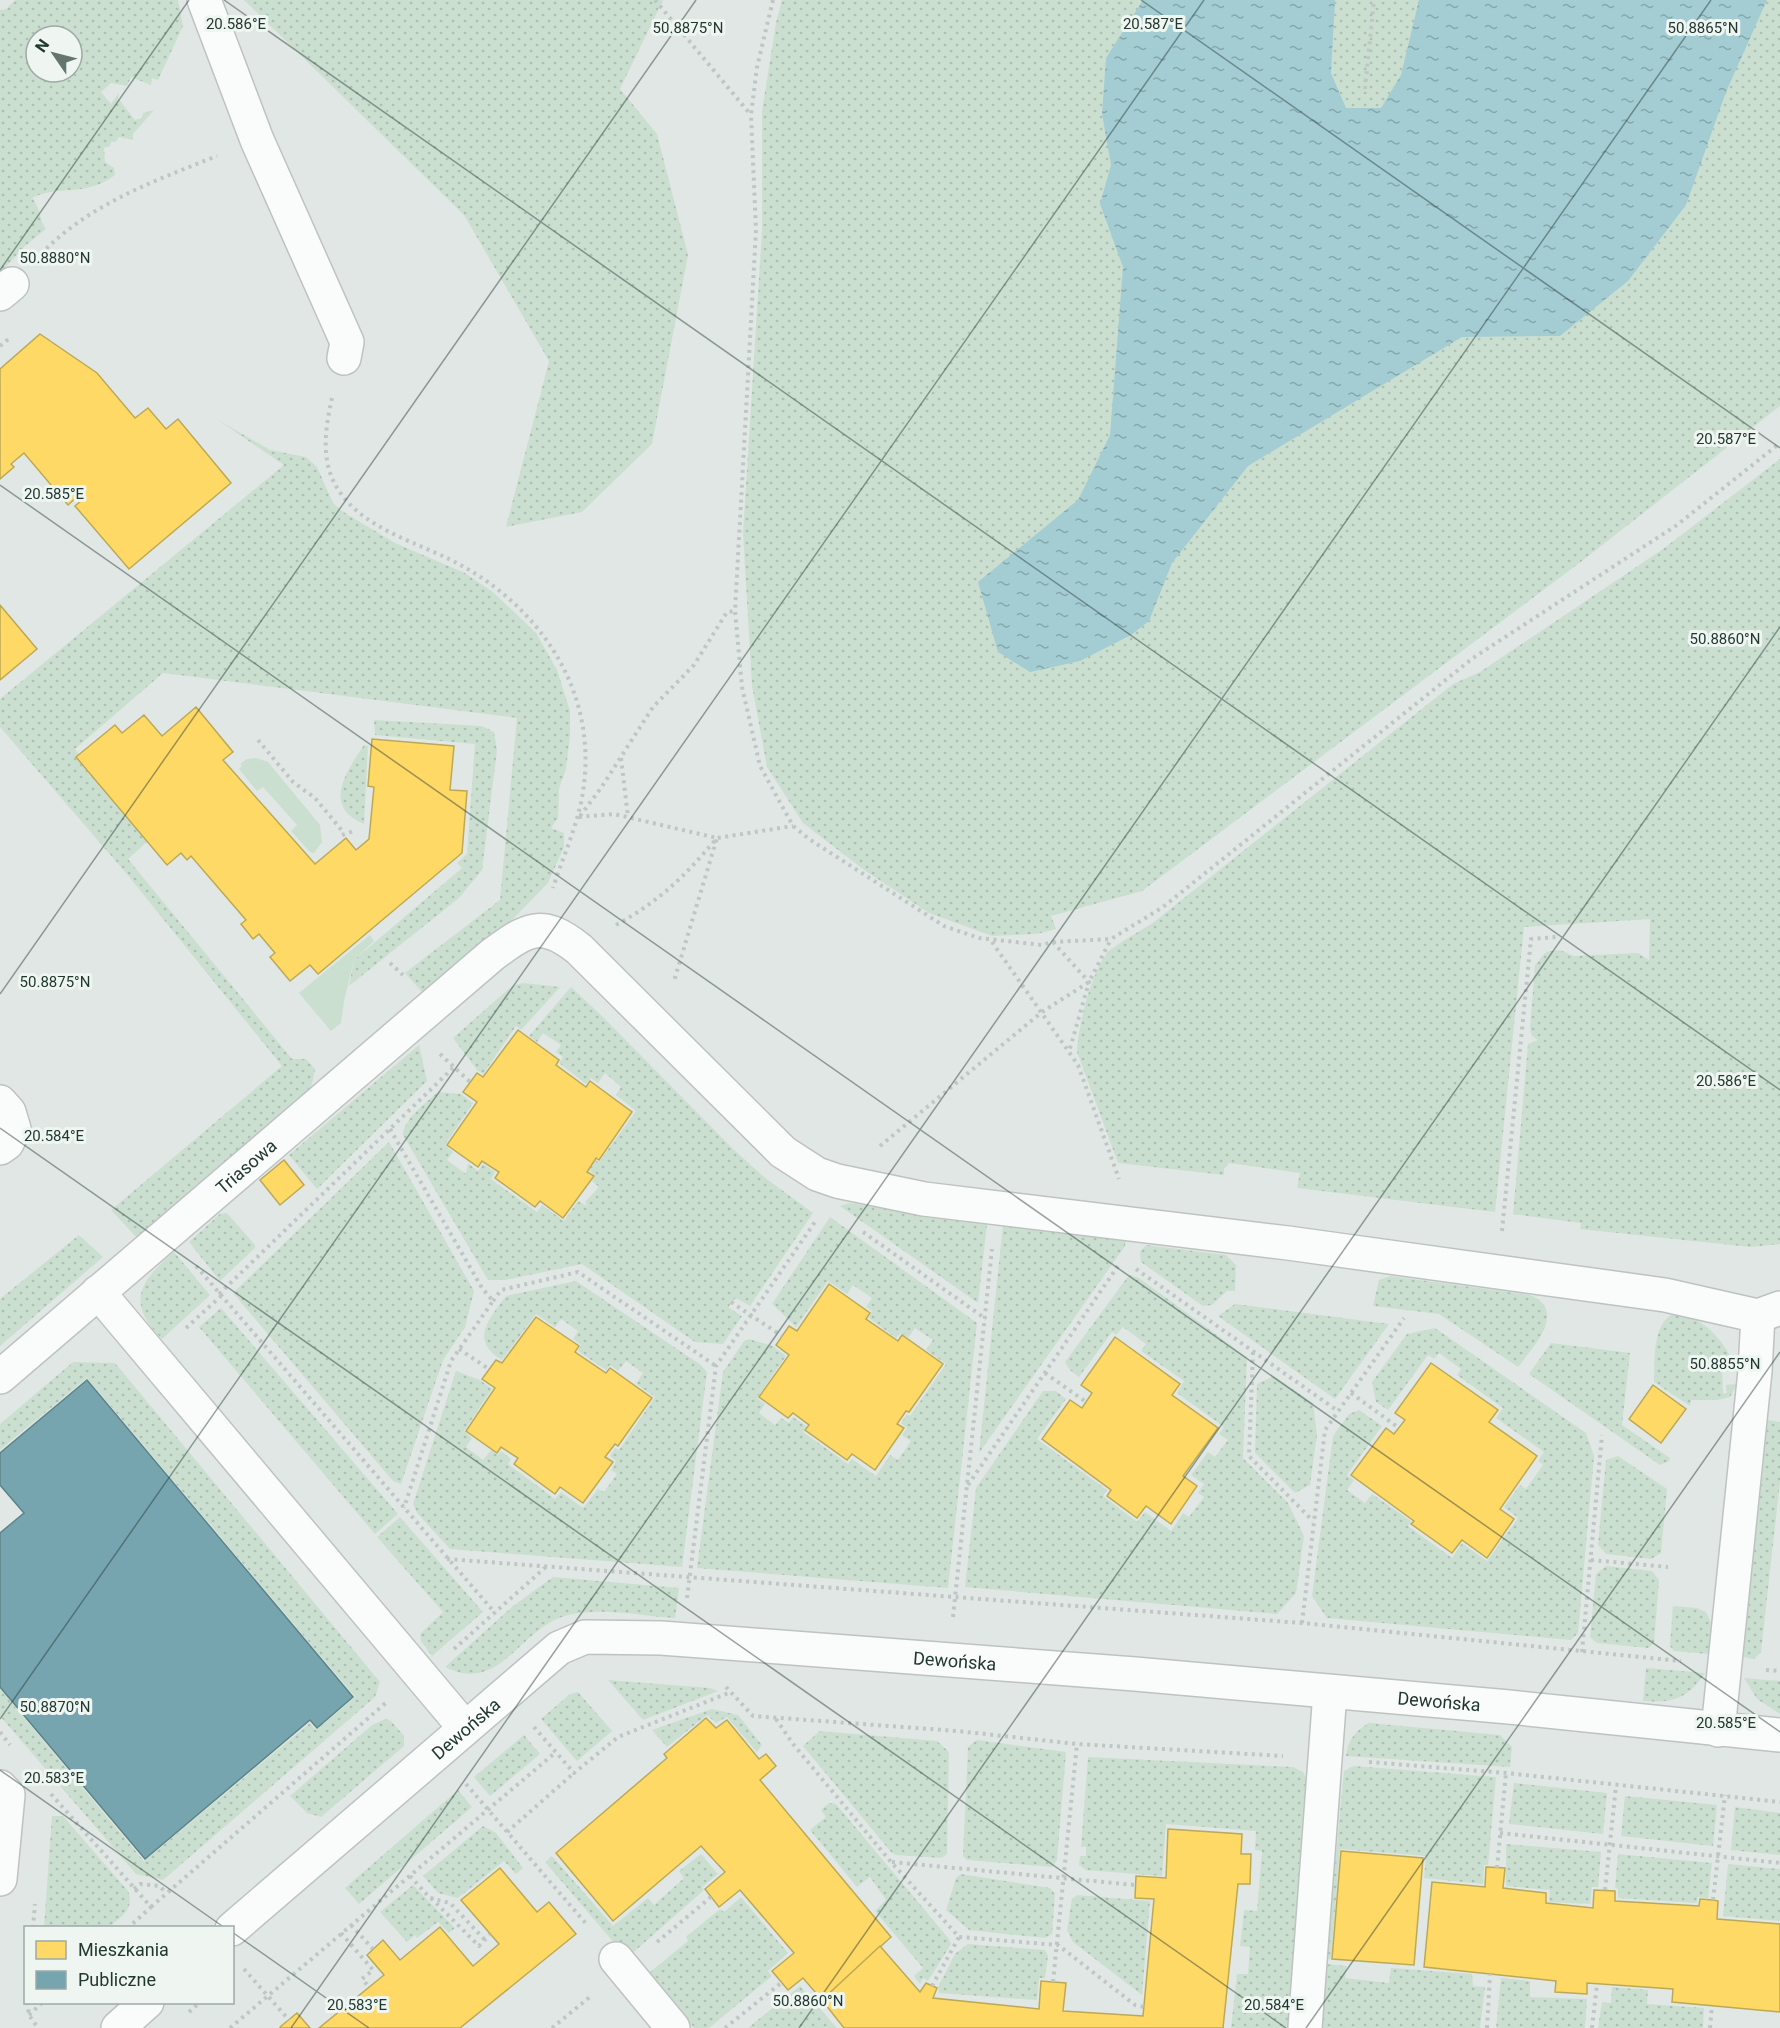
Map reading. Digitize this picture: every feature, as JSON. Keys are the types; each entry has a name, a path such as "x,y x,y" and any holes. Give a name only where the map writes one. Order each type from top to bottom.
{"street":[{"path":"204,0 257,140 347,342 344,358"},
{"path":"540,929 555,932 579,949 783,1152 817,1174 837,1181 913,1197 1136,1224 1665,1295 1769,1312 1754,1381 1718,1730"},
{"name":"Triasowa","path":"0,1377 492,955 525,932 540,929"},
{"path":"0,1102 9,1112 14,1129 7,1143 0,1148"},
{"path":"98,1292 465,1728"},
{"name":"Dewońska","path":"234,1927 559,1648 576,1639 594,1636 679,1639 1509,1707 1780,1736"},
{"path":"1305,2028 1327,1759 1330,1692"},
{"path":"0,1787 8,1796 0,1880"},
{"path":"616,1959 673,2028"},
{"path":"118,2028 145,2004"}],"path":[{"path":"655,0 751,115"},
{"path":"773,0 757,67 751,115 756,230 735,611 742,687 760,766 793,826 894,896 944,926 991,941 1042,945 1052,942 1111,939 1162,907 1473,658 1677,525 1780,443"},
{"path":"1365,89 1374,0"},
{"path":"6,289 50,245 129,191 257,140"},
{"path":"344,358 334,386 326,428 326,453 338,490 351,505 372,520 428,551 448,559 502,594 534,623 551,644 574,687 581,710 585,750 579,817 540,929"},
{"path":"579,817 621,758 653,707 694,665 727,612 735,611"},
{"path":"258,740 293,782 315,798 343,834 354,831"},
{"path":"621,758 628,817"},
{"path":"579,817 614,814 717,838 793,826"},
{"path":"579,949 651,906 685,875 717,838"},
{"path":"651,1021 671,993 717,838"},
{"path":"1497,1273 1531,939 1556,937"},
{"path":"1069,1052 1089,982 1111,939"},
{"path":"968,1485 1140,1235 1078,1065 991,941"},
{"path":"1052,942 1089,982"},
{"path":"872,1152 1041,1012 1089,982"},
{"path":"219,1294 453,1068 470,1083"},
{"path":"390,1129 482,1288 493,1301"},
{"path":"949,1660 996,1208"},
{"path":"679,1639 689,1579 716,1366 817,1219"},
{"path":"853,1225 986,1319"},
{"path":"1123,1260 1338,1411"},
{"path":"404,1508 451,1361 501,1290 578,1272 716,1366"},
{"path":"180,1333 221,1296 495,1613"},
{"path":"731,1302 782,1336"},
{"path":"1302,1623 1325,1430 1404,1318"},
{"path":"459,1349 489,1370"},
{"path":"1253,1351 1249,1456 1314,1521"},
{"path":"1045,1373 1086,1402"},
{"path":"1351,1393 1399,1428"},
{"path":"1582,1652 1602,1435"},
{"path":"447,1559 689,1579 955,1596 1302,1623 1780,1671"},
{"path":"1591,1560 1668,1567"},
{"path":"447,1656 548,1566"},
{"path":"719,1679 753,1716 957,1731 1077,1744 1327,1759 1506,1773 1780,1802"},
{"path":"507,1832 618,1737 731,1692"},
{"path":"130,1926 395,1696"},
{"path":"776,1718 793,1744 891,1862 959,1937 1058,1945 1136,2006 1144,2007"},
{"path":"528,1720 574,1773"},
{"path":"1053,1982 1077,1744"},
{"path":"230,2028 556,1752"},
{"path":"1497,1868 1506,1773"},
{"path":"461,1778 616,1959"},
{"path":"1605,1890 1616,1786"},
{"path":"45,1787 151,1907"},
{"path":"1713,1900 1725,1796"},
{"path":"1500,1833 1780,1863"},
{"path":"891,1862 1135,1885"},
{"path":"410,1876 479,1946 490,1934"},
{"path":"134,1889 140,1884 159,1886 168,1893"},
{"path":"665,1935 711,1897"},
{"path":"430,1898 450,1903 485,1940"},
{"path":"351,1925 373,1949"},
{"path":"341,1934 373,1970 362,1979 369,1987"},
{"path":"932,1986 959,1937"},
{"path":"237,1970 242,1966 289,2020"},
{"path":"1487,2028 1490,1974"},
{"path":"725,2028 781,1983"},
{"path":"1592,2028 1597,1984"},
{"path":"27,2004 28,2015 38,2028"},
{"path":"28,2015 41,2004"},
{"path":"1710,2028 1712,2006"}],"green space":[{"path":"15,0 178,0 183,26 158,80 152,78 151,85 131,77 127,86 111,83 101,92 111,104 119,93 118,98 135,120 142,118 143,113 154,110 133,134 133,140 119,137 115,142 111,142 110,146 104,148 105,162 114,168 115,175 104,182 83,189 52,192 32,198 46,229 25,246 0,273 0,10 6,9"},
{"path":"244,0 663,0 620,89 657,134 688,255 652,444 582,512 506,527 549,361 464,215"},
{"path":"782,0 1780,0 1780,406 1578,564 1142,891 1051,916 1056,929 1037,934 992,936 929,913 864,870 803,823 767,767 752,686 743,533 762,231 762,111 776,23"},
{"path":"218,420 270,450 306,457 317,467 333,503 342,511 395,543 465,573 494,593 536,633 557,670 570,711 566,769 559,789 558,818 551,828 564,833 564,847 548,883 509,923 424,994 405,973 500,900 517,718 163,673 75,749 149,840 128,859 292,1059 306,1059 315,1069 312,1084 304,1097 138,1239 111,1210 282,1066 126,873 0,727 0,699 284,465"},
{"path":"1780,459 1780,1244 1750,1247 1580,1229 1581,1223 1513,1214 1528,1044 1538,1040 1532,1036 1530,1028 1535,965 1546,952 1560,950 1574,956 1638,953 1649,960 1650,919 1524,927 1495,1212 1297,1188 1300,1173 1229,1163 1224,1169 1224,1175 1118,1163 1077,1052 1086,1001 1101,962 1107,953 1154,922 1453,684 1480,672 1663,549"},
{"path":"374,720 482,726 494,732 497,750 482,870 459,898 349,986 354,960 462,868 457,863 467,854 475,744 375,735"},
{"path":"364,745 368,746 364,824 351,817 343,808 341,798 345,777"},
{"path":"256,758 268,762 320,825 322,842 314,853 310,852 291,831 297,825 263,787 257,791 239,769 242,766 240,764 247,759"},
{"path":"370,935 374,941 354,960 341,1023 331,1031 299,993"},
{"path":"523,983 560,987 521,1030 516,1026 483,1074 477,1070 453,1038 512,986"},
{"path":"571,987 733,1149 764,1177 813,1213 750,1306 736,1298 730,1304 729,1308 742,1316 723,1344 695,1342 582,1264 505,1280 488,1280 403,1135 411,1117 438,1092 461,1094 473,1103 445,1145 453,1152 447,1160 466,1174 468,1163 478,1171 483,1164 495,1172 491,1179 537,1212 542,1205 564,1221 578,1201 587,1206 585,1202 599,1187 592,1181 595,1175 588,1170 595,1160 599,1162 636,1111 616,1095 621,1087 605,1073 598,1083 591,1078 586,1084 559,1063 563,1057 556,1052 561,1045 543,1033 537,1042 529,1036"},
{"path":"419,1045 427,1081 317,1189 289,1155"},
{"path":"389,1142 474,1291 465,1327 443,1360 401,1484 393,1481 233,1293"},
{"path":"849,1203 987,1224 978,1303 840,1206"},
{"path":"227,1213 255,1245 255,1248 220,1281 189,1242 220,1214"},
{"path":"830,1217 977,1323 948,1588 697,1568 723,1372 744,1341 749,1339 773,1346 786,1356 757,1398 765,1404 759,1413 775,1425 781,1418 789,1423 793,1417 806,1426 803,1432 848,1464 852,1459 876,1476 890,1455 898,1460 911,1441 902,1435 907,1428 901,1423 907,1414 910,1416 946,1364 926,1350 933,1340 915,1328 908,1338 901,1333 896,1338 869,1318 872,1311 866,1307 872,1298 853,1285 847,1294 828,1281 796,1327 772,1304"},
{"path":"1003,1225 1126,1240 1125,1246 979,1453"},
{"path":"79,1235 103,1257 0,1346 0,1299"},
{"path":"1146,1245 1226,1255 1236,1265 1235,1291 1227,1291 1212,1305 1203,1306 1141,1262 1140,1252"},
{"path":"174,1252 210,1295 162,1339 143,1314 141,1292 153,1273"},
{"path":"1129,1275 1139,1278 1247,1357 1243,1458 1288,1503 1304,1536 1296,1593 1277,1614 965,1587 976,1488 1043,1391 1056,1391 1066,1399 1037,1439 1107,1490 1103,1496 1137,1522 1145,1512 1171,1531 1183,1513 1189,1517 1204,1497 1198,1493 1204,1484 1191,1475 1208,1452 1215,1457 1228,1440 1219,1434 1224,1427 1177,1393 1184,1381 1141,1351 1146,1344 1123,1327 1116,1335 1112,1332 1079,1377 1070,1370 1065,1362"},
{"path":"1390,1276 1530,1295 1541,1302 1546,1310 1547,1319 1544,1330 1518,1367 1439,1314 1373,1306 1379,1280"},
{"path":"576,1281 701,1365 707,1372 682,1567 450,1549 417,1513 413,1504 456,1371 480,1380 492,1389 464,1431 472,1438 466,1447 483,1460 491,1450 498,1455 501,1451 511,1459 508,1464 555,1499 561,1492 583,1508 598,1489 604,1492 617,1474 611,1470 616,1461 610,1456 615,1448 619,1450 655,1397 636,1384 643,1373 626,1361 618,1371 610,1365 606,1370 578,1351 581,1345 573,1339 578,1331 561,1319 555,1327 536,1314 502,1360 486,1345 484,1337 489,1321 506,1296"},
{"path":"1235,1304 1389,1324 1335,1399 1218,1316"},
{"path":"221,1308 398,1514 375,1534 199,1327"},
{"path":"1671,1315 1693,1318 1712,1331 1720,1340 1736,1370 1727,1372 1727,1368 1722,1368 1723,1393 1727,1393 1726,1385 1737,1384 1730,1397 1717,1400 1691,1400 1690,1406 1654,1382 1655,1355 1660,1328"},
{"path":"1435,1328 1586,1433 1594,1456 1578,1633 1571,1640 1327,1618 1312,1596 1333,1436 1349,1414 1359,1410 1382,1426 1347,1475 1354,1480 1347,1490 1365,1503 1372,1494 1411,1521 1408,1526 1452,1558 1462,1543 1487,1561 1518,1518 1504,1507 1520,1485 1526,1489 1543,1465 1538,1461 1544,1452 1496,1418 1503,1408 1457,1375 1461,1369 1439,1353 1434,1359 1428,1355 1388,1410 1376,1402 1372,1382 1407,1334"},
{"path":"1551,1343 1630,1353 1622,1425 1670,1458 1669,1461 1660,1465 1529,1374"},
{"path":"73,1362 115,1363 380,1682 375,1697 163,1880 136,1874 0,1716 0,1689 144,1861 310,1723 316,1730 355,1697 87,1378 0,1450 0,1424"},
{"path":"1274,1376 1313,1403 1317,1435 1310,1485 1295,1493 1255,1453 1257,1384"},
{"path":"1768,1420 1780,1422 1780,1481 1761,1652 1754,1659 1743,1657"},
{"path":"1618,1456 1667,1489 1661,1553 1651,1559 1606,1554 1598,1545 1606,1460"},
{"path":"400,1517 483,1612 432,1656 421,1641 420,1634 443,1612 377,1537"},
{"path":"1606,1566 1652,1571 1659,1580 1654,1643 1648,1648 1597,1643 1590,1637 1596,1574"},
{"path":"553,1577 679,1588 675,1618 608,1612 568,1615 551,1622 496,1666 481,1673 465,1673 445,1667 513,1606"},
{"path":"1673,1606 1697,1608 1706,1612 1712,1625 1708,1654 1674,1651 1670,1646"},
{"path":"1646,1668 1705,1673 1686,1694 1671,1700 1643,1701"},
{"path":"1744,1678 1780,1681 1780,1714 1757,1699"},
{"path":"608,1680 710,1688 718,1691 643,1720"},
{"path":"578,1692 612,1731 577,1761 541,1719 570,1694"},
{"path":"712,1709 738,1715 762,1745 757,1752 727,1717 716,1723 707,1715 667,1747 652,1730"},
{"path":"385,1719 391,1721 404,1736 404,1746 321,1817 307,1813 290,1796 372,1725"},
{"path":"1369,1723 1500,1735 1512,1747 1510,1767 1346,1756 1353,1736"},
{"path":"820,1731 937,1741 949,1752 947,1854 941,1858 896,1855 891,1852 803,1746"},
{"path":"524,1735 540,1754 490,1796 474,1777"},
{"path":"977,1740 1066,1752 1057,1860 1052,1867 967,1860 963,1856 968,1747"},
{"path":"1088,1757 1293,1767 1303,1772 1310,1787 1289,2028 1231,2028 1237,1974 1248,1974 1250,1947 1240,1946 1244,1910 1257,1911 1262,1851 1255,1850 1256,1831 1166,1824 1162,1876 1086,1870 1079,1865 1080,1856 1086,1856 1086,1847 1081,1847"},
{"path":"1353,1766 1496,1777 1488,1865 1484,1865 1483,1884 1424,1878 1426,1856 1340,1849 1331,1959 1326,1958 1344,1771"},
{"path":"1514,1783 1607,1793 1603,1834 1509,1824"},
{"path":"458,1790 472,1807 359,1904 345,1888"},
{"path":"1625,1796 1717,1805 1713,1846 1621,1836"},
{"path":"829,1803 836,1804 949,1939 951,1944 928,1981 923,1978 920,1984 914,1976 923,1968 875,1911 886,1900 870,1877 857,1887 810,1830 826,1817 821,1810"},
{"path":"1735,1807 1780,1813 1780,1855 1731,1850"},
{"path":"52,1816 63,1816 128,1891 130,1903 126,1912 110,1926 44,1926"},
{"path":"483,1826 496,1833 523,1868 516,1874 504,1861 458,1898 438,1893 423,1876"},
{"path":"1506,1844 1601,1852 1598,1887 1592,1887 1590,1904 1549,1902 1550,1890 1506,1886"},
{"path":"701,1854 718,1874 702,1887 704,1890 627,1958 545,1862 552,1856 613,1926 648,1898 654,1905 684,1878 679,1871"},
{"path":"1618,1854 1712,1863 1708,1898 1698,1897 1697,1903 1618,1898 1618,1889 1615,1888"},
{"path":"1728,1864 1780,1869 1780,1921 1723,1916"},
{"path":"961,1874 1050,1888 1055,1894 1052,1934 1045,1938 969,1930 946,1910 956,1878"},
{"path":"413,1885 455,1928 449,1933 438,1922 417,1938 415,1935 407,1942 380,1912"},
{"path":"1077,1895 1150,1901 1142,1995 1073,1942 1067,1930 1072,1899"},
{"path":"741,1897 788,1953 768,1971 772,1976 709,2028 694,2028 649,1973 688,1941 686,1937 720,1909 724,1912"},
{"path":"968,1944 1045,1950 1048,1956 1045,1978 1039,1978 1037,2000 939,1993 938,1987 955,1954"},
{"path":"1325,1964 1347,1966 1345,1978 1389,1983 1391,1968 1472,1974 1473,1986 1485,1987 1480,2028 1319,2028"},
{"path":"1501,1978 1530,1981 1530,1997 1587,1999 1585,2028 1496,2028"},
{"path":"800,1986 837,2028 748,2028"},
{"path":"1612,1987 1648,1990 1647,2004 1704,2008 1703,2028 1598,2028 1602,2002 1611,2003"}],"water":[{"path":"1143,0 1335,0 1331,73 1346,108 1381,108 1401,75 1419,0 1767,0 1726,92 1686,205 1628,281 1560,336 1462,337 1248,466 1172,563 1149,621 1131,635 1080,661 1030,672 998,652 978,582 1078,500 1110,435 1123,267 1100,204 1111,165 1102,114 1106,58"}],"building: Mieszkania":[{"path":"40,334 97,373 135,418 148,408 166,429 178,419 231,483 129,569 75,506 82,500 78,496 68,505 24,453 11,464 14,467 0,479 0,369"},
{"path":"0,605 37,649 0,680"},
{"path":"196,707 233,752 223,760 315,864 346,838 356,850 369,839 374,787 368,786 372,739 454,746 450,790 467,791 462,853 318,974 310,965 290,981 270,957 275,953 259,934 253,939 241,924 246,920 191,856 187,860 181,853 167,865 76,757 115,725 122,733 144,715 162,736"},
{"path":"518,1030 559,1060 556,1065 586,1087 590,1081 632,1112 599,1160 596,1158 587,1172 594,1176 563,1218 540,1201 535,1207 495,1178 499,1172 482,1161 478,1167 447,1145 477,1102 463,1092 477,1073 483,1077"},
{"path":"284,1160 304,1185 280,1205 260,1180"},
{"path":"829,1284 870,1313 866,1319 898,1341 902,1335 943,1364 909,1412 906,1411 897,1424 904,1428 875,1470 852,1454 847,1460 805,1430 809,1425 793,1413 788,1418 759,1397 789,1355 776,1345 789,1326 797,1331"},
{"path":"536,1317 579,1346 575,1352 606,1373 610,1368 652,1398 618,1446 615,1444 605,1457 613,1462 583,1503 560,1487 555,1494 514,1464 518,1458 501,1447 497,1453 466,1431 495,1388 482,1379 496,1360 502,1363"},
{"path":"1115,1337 1180,1384 1172,1395 1218,1428 1183,1476 1197,1486 1171,1524 1146,1506 1137,1518 1107,1496 1111,1490 1042,1439 1070,1400 1082,1408 1092,1393 1081,1385"},
{"path":"1431,1363 1498,1410 1489,1422 1537,1456 1500,1509 1514,1519 1487,1558 1462,1540 1452,1553 1411,1524 1414,1521 1351,1475 1386,1428 1394,1434 1405,1420 1395,1413"},
{"path":"1653,1385 1686,1409 1661,1443 1629,1419"},
{"path":"706,1718 716,1728 727,1720 759,1759 766,1754 776,1766 760,1780 891,1937 822,2000 803,1978 788,1990 772,1971 794,1953 740,1890 719,1907 705,1889 725,1872 701,1846 613,1921 556,1853 667,1758 664,1754"},
{"path":"1168,1829 1242,1834 1241,1854 1251,1854 1250,1884 1238,1884 1223,2028 844,2028 822,2000 880,1946 920,1992 926,1983 937,1988 933,1998 1039,2009 1041,1981 1066,1983 1063,2011 1143,2016 1154,1899 1135,1898 1136,1876 1166,1878"},
{"path":"1341,1851 1423,1858 1414,1965 1332,1959"},
{"path":"1486,1867 1505,1868 1503,1888 1546,1893 1546,1903 1593,1908 1594,1890 1615,1891 1615,1901 1699,1906 1700,1899 1718,1901 1717,1919 1780,1924 1780,2012 1672,2002 1673,1989 1587,1983 1587,1994 1555,1992 1556,1981 1424,1967 1432,1882 1485,1887"},
{"path":"500,1868 537,1912 549,1902 576,1934 460,2028 319,2028 384,1975 367,1955 383,1940 400,1960 440,1927 473,1966 499,1944 461,1900"},
{"path":"297,2013 310,2028 280,2028 280,2027"}],"building: Publiczne":[{"path":"87,1380 353,1697 317,1728 310,1720 145,1859 0,1687 0,1533 24,1513 0,1485 0,1453"}]}
